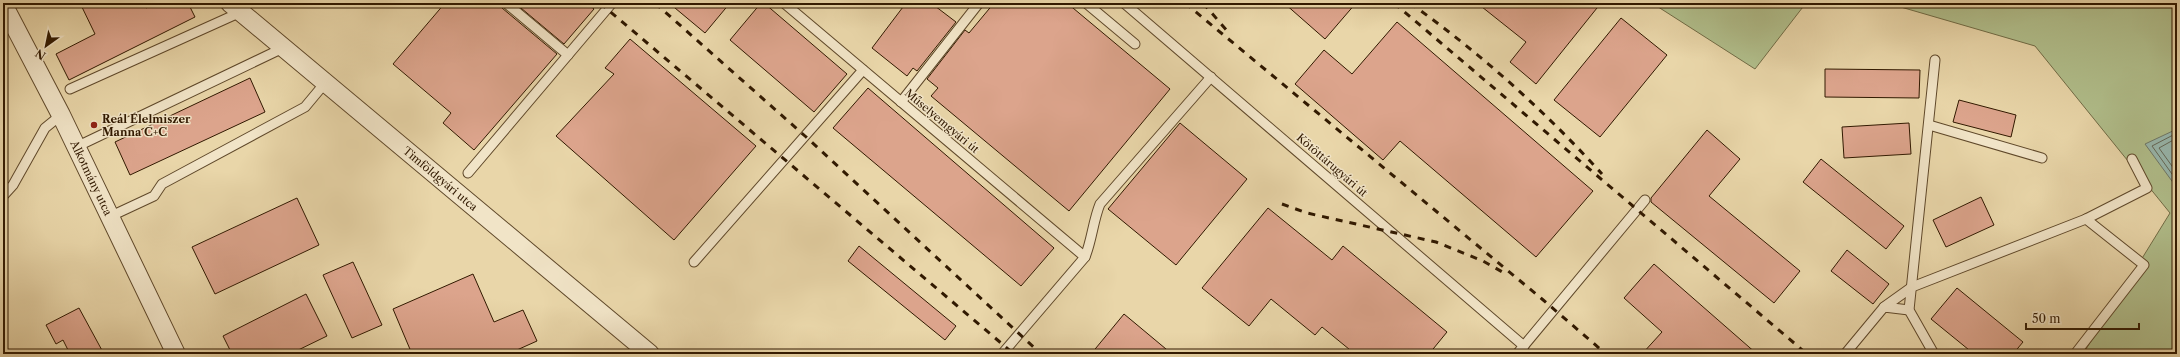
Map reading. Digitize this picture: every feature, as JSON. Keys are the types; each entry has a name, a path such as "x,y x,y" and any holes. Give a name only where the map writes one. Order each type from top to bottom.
{"street":[{"name":"Alkotmány utca","path":"3,4 76,146 176,354"},
{"name":"Timföldgyári utca","path":"236,8 646,353"}],"lane":[{"path":"506,3 568,55"},
{"path":"468,173 612,3"},
{"name":"Műselyemgyári út","path":"784,3 1085,257"},
{"path":"901,102 979,3"},
{"path":"1086,3 1136,44"},
{"name":"Kötöttárugyári út","path":"1124,3 1524,346"},
{"path":"70,89 236,8"},
{"path":"76,146 283,48"},
{"path":"1934,354 1909,310 1935,60"},
{"path":"694,262 864,70"},
{"path":"1002,354 1085,257 1095,217 1100,204 1211,77"},
{"path":"110,216 154,196 162,184 305,107 325,83"},
{"path":"3,196 12,185 45,128 60,114"},
{"path":"1929,125 2042,158"},
{"path":"1844,354 1884,307 1912,287 2086,219 2147,188 2132,159"},
{"path":"1517,354 1645,200"},
{"path":"2075,354 2144,265 2086,219"},
{"path":"1884,307 1909,310"}],"green space":[{"path":"1652,3 1806,3 1755,69"},
{"path":"1887,3 2177,3 2177,354 2083,354 2170,213 2035,46"}],"water":[{"path":"2177,129 2177,188 2145,144"}],"building":[{"path":"80,3 144,3 146,8 156,3 188,3 195,17 69,80 56,54 95,34"},
{"path":"445,3 500,3 502,8 557,54 474,150 443,123 451,113 393,64"},
{"path":"515,3 587,3 594,9 564,44"},
{"path":"669,3 730,3 705,33"},
{"path":"761,3 764,3 847,74 814,112 730,40"},
{"path":"906,3 931,3 956,22 917,71 913,68 907,76 872,48"},
{"path":"994,3 1067,3 1170,89 1069,211 931,96 938,88 927,79 965,30 969,33"},
{"path":"1284,3 1356,3 1325,39"},
{"path":"1477,3 1601,3 1536,84 1510,62 1526,42"},
{"path":"1621,18 1667,55 1600,137 1554,100"},
{"path":"1397,22 1593,191 1536,257 1400,141 1383,160 1295,84 1324,50 1352,74"},
{"path":"630,39 756,146 674,240 556,136 614,74 605,68"},
{"path":"1825,69 1920,70 1919,98 1825,97"},
{"path":"250,78 265,112 130,175 115,142"},
{"path":"868,88 1054,248 1021,286 833,128"},
{"path":"1959,100 2016,115 2011,137 1953,122"},
{"path":"1180,123 1247,179 1176,265 1108,209"},
{"path":"1909,123 1911,154 1844,158 1842,127"},
{"path":"1707,130 1740,159 1709,196 1800,271 1774,303 1651,202 1651,198"},
{"path":"1821,159 1904,226 1886,249 1803,182"},
{"path":"1981,197 1994,225 1946,247 1933,220"},
{"path":"297,198 319,245 215,294 192,247"},
{"path":"1268,208 1332,260 1343,246 1447,332 1429,354 1355,354 1322,327 1315,335 1271,299 1249,326 1202,288"},
{"path":"859,246 956,326 945,340 848,261"},
{"path":"1847,250 1889,284 1873,304 1831,271"},
{"path":"353,262 382,325 352,338 323,275"},
{"path":"1654,264 1757,354 1642,354 1662,332 1624,298"},
{"path":"473,274 494,322 523,310 537,341 508,354 412,354 393,309"},
{"path":"1957,288 2023,342 2013,354 1974,354 1931,319"},
{"path":"306,294 327,336 290,354 232,354 223,336"},
{"path":"79,308 104,354 70,354 63,340 56,344 46,325"},
{"path":"1124,314 1172,354 1091,354"}],"railway":[{"path":"600,3 1014,354"},
{"path":"655,3 805,136 1041,354"},
{"path":"1185,3 1542,299 1606,354"},
{"path":"1203,3 1229,33"},
{"path":"1394,3 1807,354"},
{"path":"1410,3 1436,22 1510,83 1557,127 1602,174"},
{"path":"1282,204 1307,213 1436,242 1483,261 1506,274"}],"place":[{"name":"Reál Élelmiszer Manna C+C","path":"94,125"}]}
